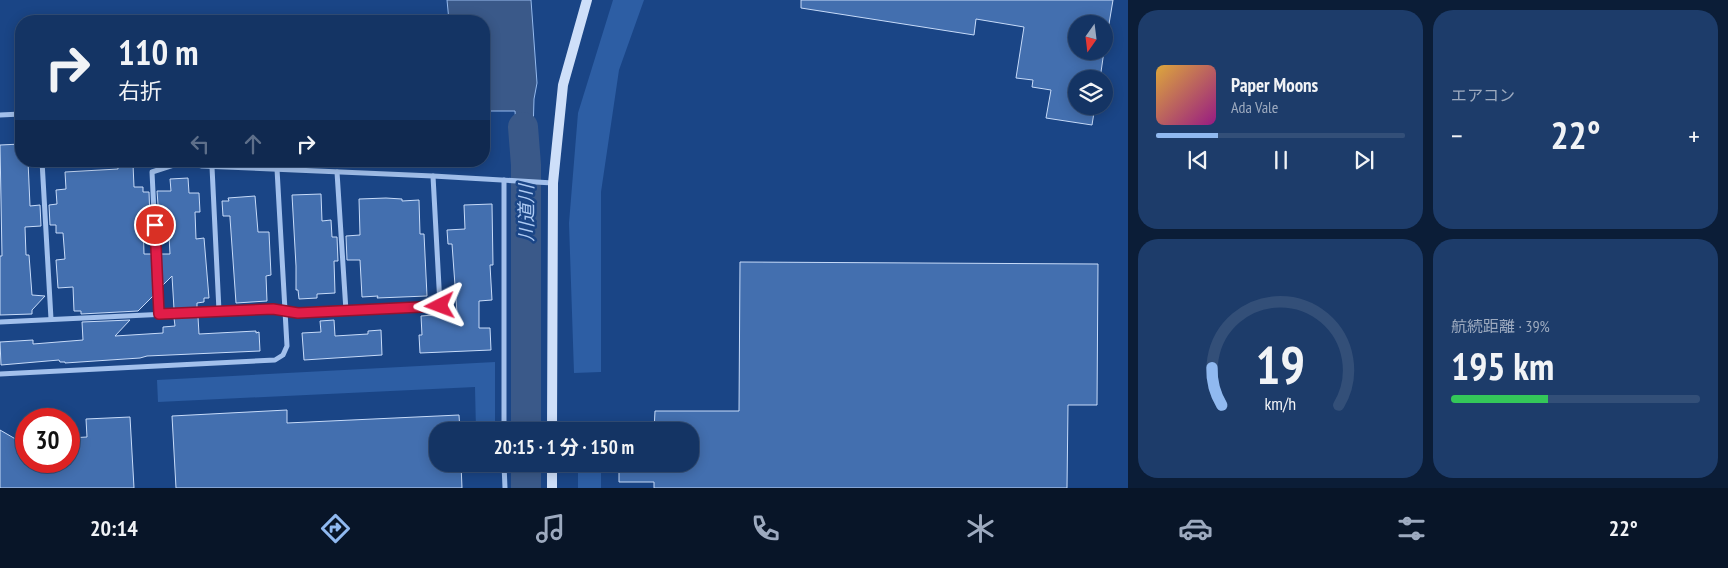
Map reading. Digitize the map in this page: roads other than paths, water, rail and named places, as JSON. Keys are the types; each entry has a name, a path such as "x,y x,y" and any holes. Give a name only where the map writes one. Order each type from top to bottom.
{"street":[{"path":"552,422 553,182 563,85 586,0"},
{"path":"0,116 15,115"},
{"path":"42,167 51,320"},
{"path":"159,314 152,172 167,167"},
{"path":"220,311 212,167 553,182"},
{"path":"0,374 275,360 283,355 287,346 278,169"},
{"path":"337,172 346,311"},
{"path":"0,322 273,309 298,313 440,306 433,176"},
{"path":"504,180 504,422"},
{"path":"504,472 504,488"},
{"path":"552,472 552,488"}],"waterway":[{"name":"川道川","path":"523,127 526,165 526,422"},
{"name":"川道川","path":"526,472 526,488"}]}
